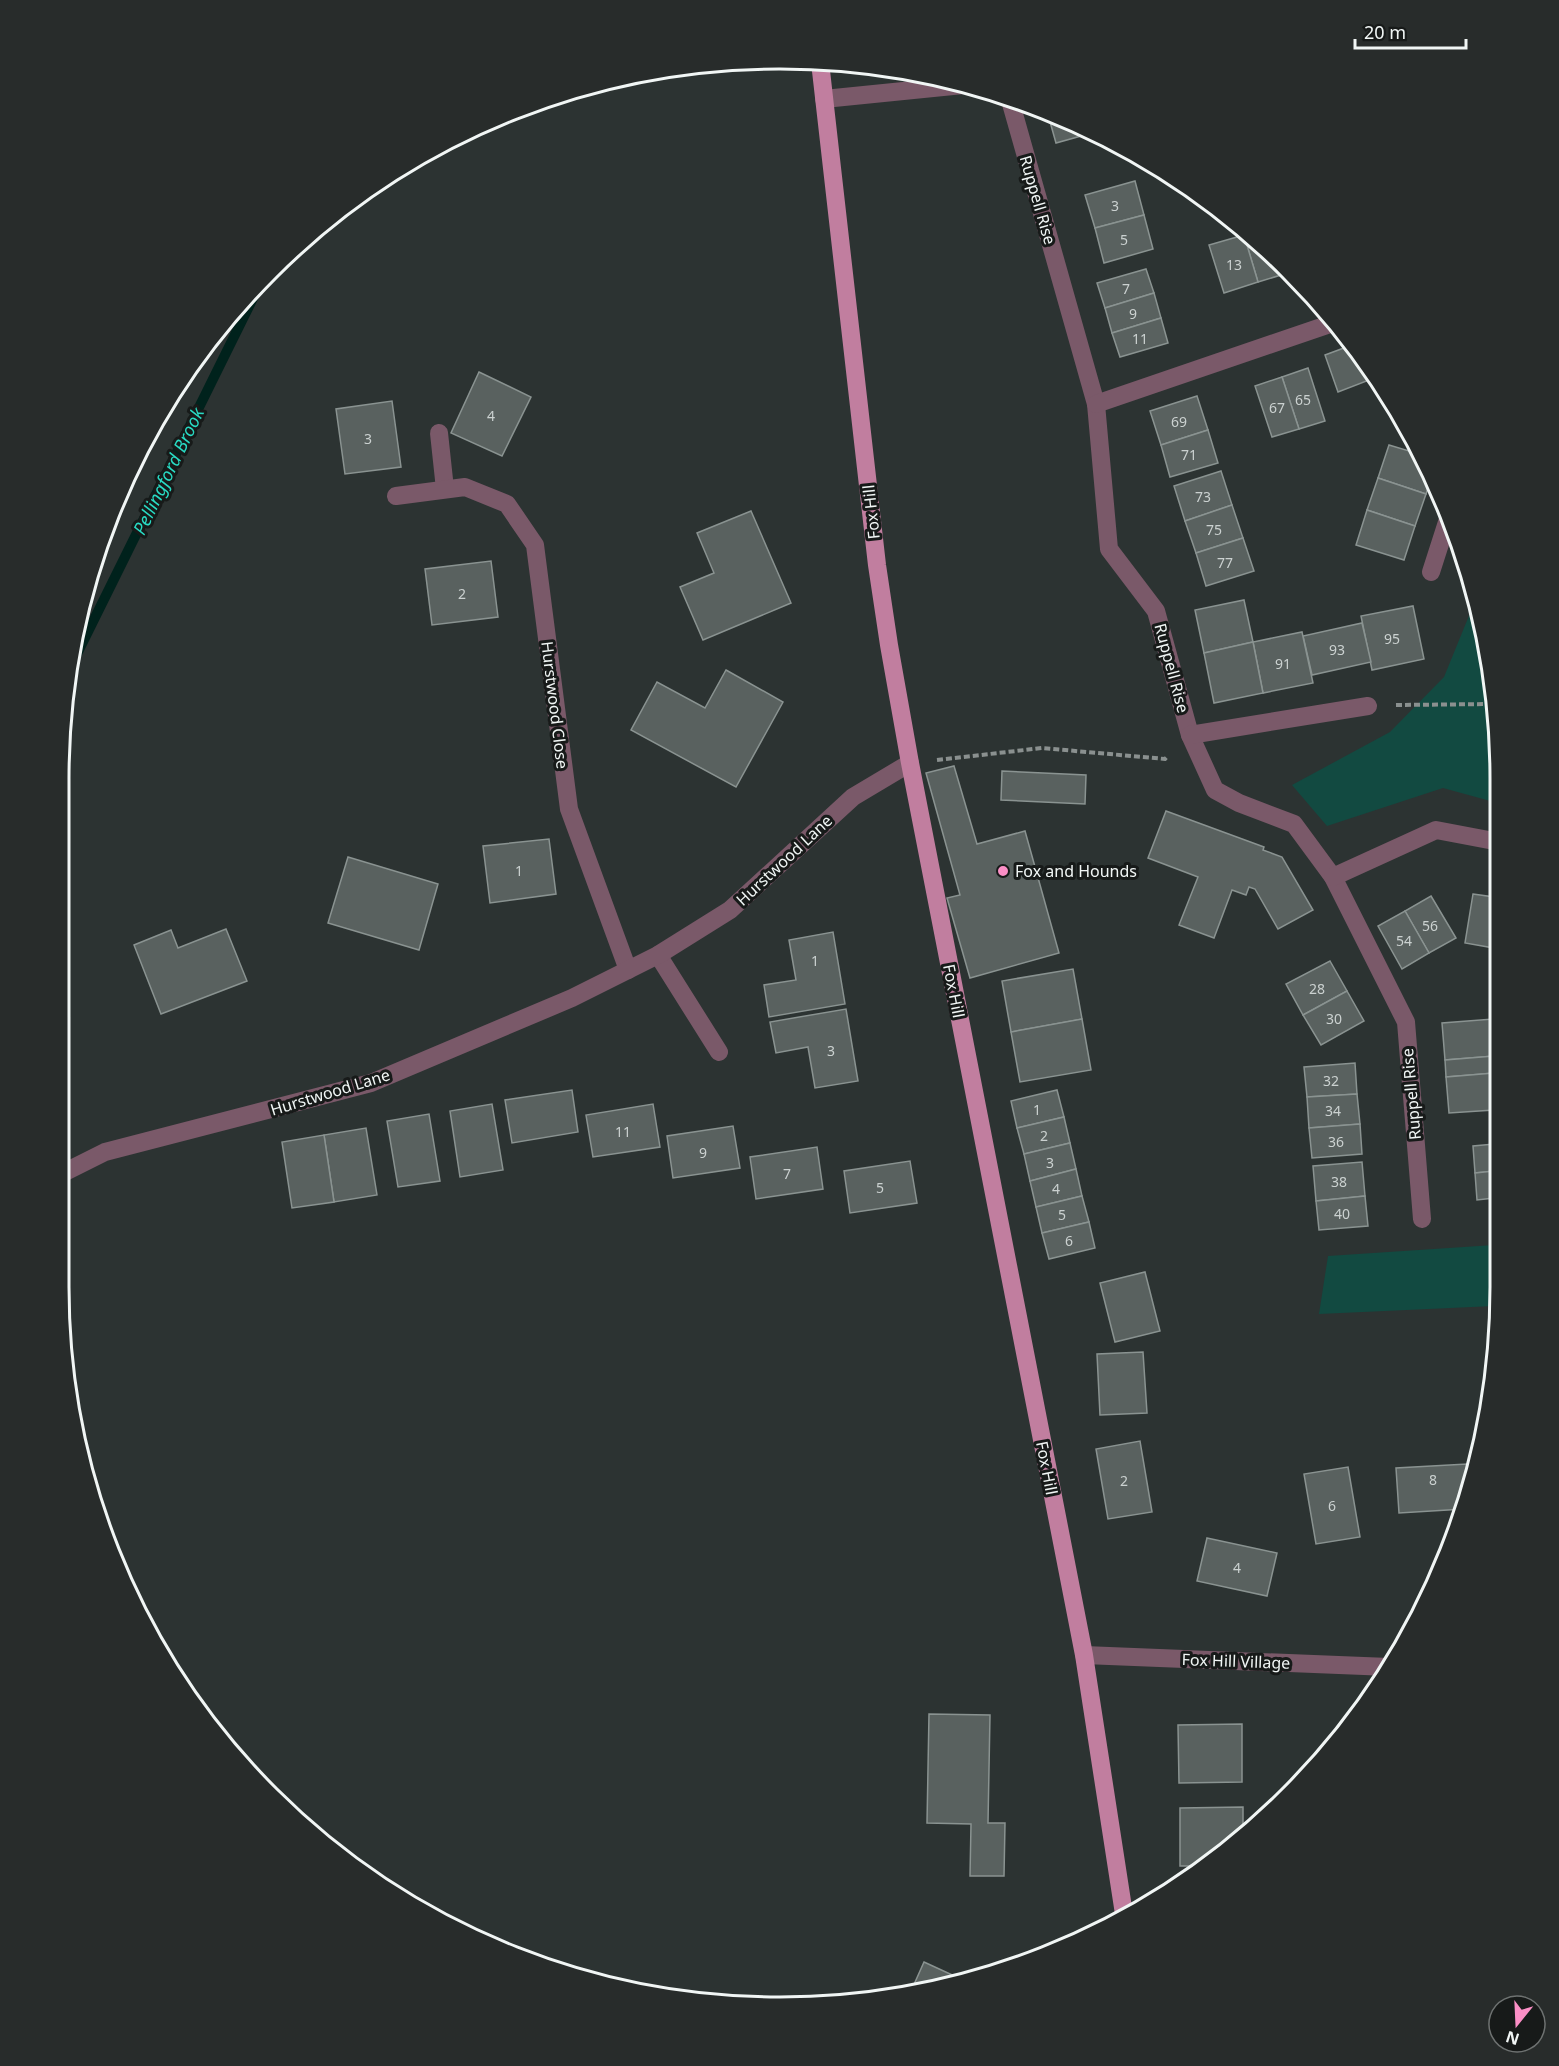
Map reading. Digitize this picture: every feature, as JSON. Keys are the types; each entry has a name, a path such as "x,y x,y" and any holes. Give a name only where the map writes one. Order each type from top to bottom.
{"main road":[{"name":"Fox Hill","path":"821,71 877,565 889,645 1084,1655 1123,1908"}],"street":[{"path":"824,99 938,87"},
{"name":"Ruppell Rise","path":"1013,109 1096,404 1109,549 1156,611 1190,735 1215,790 1239,803 1294,825 1333,877 1406,1022 1422,1219"},
{"path":"1096,404 1326,326"},
{"path":"439,433 445,489"},
{"name":"Hurstwood Close","path":"396,496 465,487 507,504 535,545 569,808 628,970"},
{"path":"1431,572 1444,530"},
{"path":"1190,735 1368,706"},
{"name":"Hurstwood Lane","path":"69,1170 105,1152 371,1083 572,998 658,955 730,910 853,796 910,763"},
{"path":"1333,877 1436,830 1490,840"},
{"path":"658,955 719,1052"},
{"name":"Fox Hill Village","path":"1084,1655 1379,1667"}],"path":[{"path":"1368,706 1485,704"},
{"path":"910,763 1042,748 1165,759 1190,735"}],"green space":[{"path":"1470,614 1484,687 1490,801 1443,788 1327,826 1292,785 1390,732 1444,677"},
{"path":"1490,1245 1489,1306 1319,1314 1328,1256"}],"building":[{"path":"1050,123 1081,136 1056,143"},
{"path":"1135,181 1144,215 1095,228 1085,195"},
{"path":"1144,215 1153,249 1104,263 1095,228"},
{"path":"1238,237 1247,244 1258,282 1224,293 1209,245"},
{"path":"1247,244 1280,275 1258,282"},
{"path":"1146,269 1154,293 1105,308 1097,283"},
{"path":"1154,293 1161,318 1112,333 1105,308"},
{"path":"1161,318 1168,343 1120,357 1112,333"},
{"path":"1344,348 1367,381 1338,392 1325,355"},
{"path":"1308,368 1325,421 1299,429 1282,377"},
{"path":"479,372 531,397 502,456 451,433"},
{"path":"1282,377 1299,429 1272,437 1255,386"},
{"path":"1197,396 1208,430 1161,445 1150,411"},
{"path":"392,401 401,467 345,474 336,409"},
{"path":"1208,430 1218,463 1170,477 1161,445"},
{"path":"1389,445 1410,451 1428,489 1426,494 1378,478"},
{"path":"1221,471 1232,505 1185,521 1174,486"},
{"path":"1378,478 1426,494 1415,526 1367,510"},
{"path":"1232,505 1243,538 1196,553 1185,521"},
{"path":"1367,510 1415,526 1404,560 1356,545"},
{"path":"751,511 791,603 703,640 680,587 714,573 697,533"},
{"path":"1243,538 1254,571 1206,586 1196,553"},
{"path":"491,561 498,617 432,625 425,569"},
{"path":"1244,600 1253,642 1204,653 1195,610"},
{"path":"1413,606 1424,659 1372,670 1361,616"},
{"path":"1362,623 1371,662 1312,675 1303,636"},
{"path":"1302,632 1313,683 1263,693 1253,642"},
{"path":"1253,642 1263,693 1214,703 1204,653"},
{"path":"726,670 783,702 736,787 631,730 657,682 705,708"},
{"path":"954,766 977,844 1025,831 1059,953 970,978 947,898 960,895 926,773"},
{"path":"1002,771 1086,775 1085,804 1001,800"},
{"path":"1166,811 1264,847 1263,850 1282,857 1313,910 1278,929 1255,889 1249,887 1246,895 1232,890 1214,938 1179,925 1198,877 1148,858"},
{"path":"549,839 556,894 490,903 483,846"},
{"path":"348,857 438,884 419,950 328,923"},
{"path":"1473,894 1490,896 1490,947 1465,943"},
{"path":"1431,896 1456,938 1429,953 1405,911"},
{"path":"1405,911 1429,953 1402,969 1378,926"},
{"path":"226,929 247,981 161,1014 134,945 171,930 178,948"},
{"path":"833,932 845,1004 769,1017 764,985 796,980 789,940"},
{"path":"1330,961 1347,991 1303,1015 1286,984"},
{"path":"1073,969 1082,1019 1011,1032 1002,981"},
{"path":"1347,991 1364,1021 1321,1045 1303,1015"},
{"path":"846,1009 858,1081 815,1088 808,1047 776,1053 770,1022"},
{"path":"1082,1019 1091,1070 1020,1082 1011,1032"},
{"path":"1490,1019 1490,1056 1445,1060 1442,1023"},
{"path":"1490,1056 1490,1073 1446,1077 1445,1060"},
{"path":"1355,1063 1357,1094 1307,1097 1304,1067"},
{"path":"1490,1073 1490,1110 1449,1113 1446,1077"},
{"path":"572,1090 578,1132 512,1143 505,1100"},
{"path":"1057,1090 1064,1117 1017,1128 1011,1101"},
{"path":"1357,1094 1360,1124 1309,1128 1307,1097"},
{"path":"492,1104 503,1170 460,1177 450,1111"},
{"path":"653,1104 660,1147 593,1157 586,1115"},
{"path":"429,1114 440,1181 398,1187 387,1121"},
{"path":"1064,1117 1070,1143 1024,1154 1017,1128"},
{"path":"1360,1124 1362,1154 1312,1158 1309,1128"},
{"path":"733,1126 740,1168 673,1178 667,1136"},
{"path":"366,1128 377,1195 334,1202 324,1135"},
{"path":"324,1135 334,1202 292,1208 282,1142"},
{"path":"1070,1143 1076,1169 1030,1181 1024,1154"},
{"path":"1490,1144 1490,1171 1475,1173 1473,1146"},
{"path":"817,1147 823,1189 756,1199 750,1157"},
{"path":"910,1161 917,1203 850,1213 844,1171"},
{"path":"1362,1162 1365,1196 1316,1201 1313,1166"},
{"path":"1076,1169 1082,1196 1036,1207 1030,1181"},
{"path":"1490,1171 1490,1198 1477,1200 1475,1173"},
{"path":"1082,1196 1089,1222 1042,1233 1036,1207"},
{"path":"1365,1196 1368,1226 1319,1230 1316,1201"},
{"path":"1089,1222 1095,1248 1049,1259 1042,1233"},
{"path":"1145,1272 1160,1331 1115,1342 1100,1283"},
{"path":"1143,1352 1147,1413 1100,1415 1097,1354"},
{"path":"1140,1441 1152,1512 1108,1519 1096,1449"},
{"path":"1467,1465 1454,1510 1399,1513 1396,1468"},
{"path":"1348,1467 1360,1537 1316,1544 1304,1474"},
{"path":"1207,1538 1277,1553 1267,1596 1197,1581"},
{"path":"929,1714 990,1715 988,1823 1005,1823 1004,1876 970,1876 971,1824 927,1823"},
{"path":"1242,1724 1242,1782 1179,1783 1178,1725"},
{"path":"1243,1807 1243,1825 1189,1866 1180,1866 1180,1808"},
{"path":"924,1962 953,1975 918,1983 914,1984"}],"waterway":[{"name":"Pellingford Brook","path":"83,642 249,307"}],"place":[{"name":"Fox and Hounds","path":"1003,871"}]}
